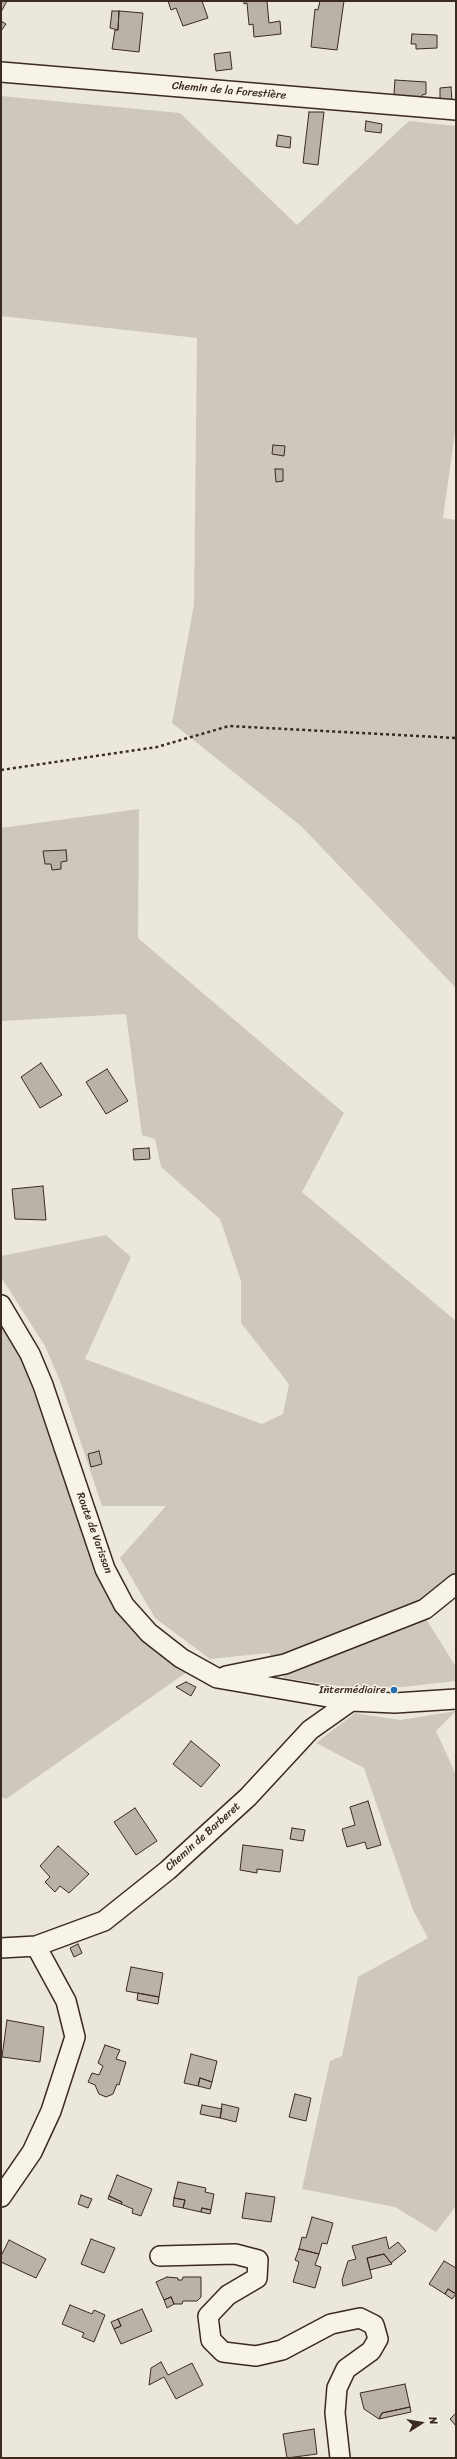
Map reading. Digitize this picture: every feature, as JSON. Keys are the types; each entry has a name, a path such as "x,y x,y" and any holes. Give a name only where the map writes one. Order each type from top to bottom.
{"street":[{"name":"Chemin de la Forestière","path":"1,72 456,110"},
{"name":"Route de Varissan","path":"1,1305 30,1354 43,1385 105,1569 124,1605 148,1633 181,1658 217,1678 351,1700 395,1703 456,1699"},
{"path":"217,1678 285,1664 418,1612 425,1609 456,1584"},
{"name":"Chemin de Barberet","path":"1,1948 36,1946 104,1921 168,1870 248,1797 310,1730 351,1700"},
{"path":"1,2197 32,2152 51,2111 75,2037 66,2001 36,1946"},
{"path":"160,2256 235,2254 258,2260 258,2278 228,2295 208,2316 211,2340 223,2352 256,2356 282,2350 331,2324 360,2318 374,2325 378,2339 371,2351 346,2369 337,2388 335,2413 340,2458"}],"path":[{"path":"1,770 157,748 229,726 456,738"}],"shaded area":[{"path":"1,96 180,113 297,225 409,121 456,126 456,425 443,518 456,520 456,988 301,826 172,723 194,605 197,338 1,316"},
{"path":"139,809 138,938 344,1113 302,1192 456,1321 456,1589 418,1606 456,1667 456,1681 403,1687 346,1687 284,1678 269,1653 210,1659 155,1618 120,1558 166,1506 102,1506 62,1386 45,1346 1,1277 1,1256 106,1235 131,1257 85,1359 262,1424 283,1414 289,1384 241,1323 241,1281 220,1219 161,1167 155,1139 142,1135 126,1014 1,1021 1,828"},
{"path":"1,1325 21,1356 97,1574 137,1634 187,1672 6,1799 1,1797"},
{"path":"456,1711 436,1731 456,1775 456,2206 436,2232 395,2207 302,2189 330,2061 342,2056 358,1977 428,1938 413,1910 364,1768 316,1743 355,1713 400,1720"}],"building":[{"path":"1,1 7,1 1,12"},
{"path":"168,1 202,1 208,18 183,26 176,8 171,10"},
{"path":"244,1 267,1 269,23 280,21 281,34 254,37 253,24 249,25 247,3 244,4"},
{"path":"320,1 344,1 337,50 311,47 315,9 318,10"},
{"path":"112,11 119,11 118,30 110,28"},
{"path":"119,11 143,13 139,52 112,49 115,30 118,30"},
{"path":"1,21 6,24 1,31"},
{"path":"412,34 437,35 437,48 416,49 416,44 411,44"},
{"path":"230,52 232,69 216,71 214,54"},
{"path":"395,80 426,82 426,94 422,95 422,99 398,98 398,95 394,94"},
{"path":"451,87 452,102 440,101 440,88"},
{"path":"309,112 324,112 318,165 303,163"},
{"path":"366,121 382,124 381,133 365,131"},
{"path":"278,135 291,137 290,148 276,146"},
{"path":"273,445 285,446 284,456 272,454"},
{"path":"275,469 283,469 283,481 276,482"},
{"path":"66,850 67,861 61,862 61,869 52,870 51,864 45,864 43,851"},
{"path":"41,1063 62,1095 40,1108 21,1077"},
{"path":"107,1069 128,1101 106,1114 86,1082"},
{"path":"149,1148 150,1159 134,1160 133,1149"},
{"path":"43,1186 46,1220 15,1219 12,1189"},
{"path":"99,1451 102,1464 91,1467 88,1454"},
{"path":"186,1682 196,1687 191,1696 176,1687"},
{"path":"191,1741 220,1765 201,1787 173,1764"},
{"path":"368,1801 381,1845 367,1849 365,1842 347,1847 342,1829 355,1825 350,1807"},
{"path":"135,1808 157,1841 136,1855 114,1822"},
{"path":"292,1828 305,1830 303,1841 290,1839"},
{"path":"243,1845 283,1850 280,1872 257,1869 257,1873 240,1870"},
{"path":"58,1846 89,1874 69,1893 60,1886 55,1892 45,1882 50,1877 40,1866"},
{"path":"78,1944 82,1953 74,1957 70,1948"},
{"path":"131,1967 163,1973 159,1997 126,1991"},
{"path":"138,1993 159,1997 158,2004 137,2000"},
{"path":"7,2020 44,2027 40,2062 2,2057"},
{"path":"105,2045 120,2050 116,2059 126,2062 119,2085 117,2084 113,2094 106,2097 99,2094 95,2085 88,2082 92,2073 99,2075 103,2066 98,2063"},
{"path":"191,2054 217,2061 212,2082 200,2078 198,2086 184,2083"},
{"path":"200,2078 212,2082 210,2089 198,2086"},
{"path":"295,2094 311,2098 306,2121 289,2117"},
{"path":"222,2104 239,2108 236,2122 220,2118"},
{"path":"202,2105 222,2109 220,2118 200,2114"},
{"path":"117,2175 152,2189 141,2216 132,2213 133,2209 121,2204 122,2202 109,2196"},
{"path":"178,2182 206,2188 205,2192 214,2194 211,2210 202,2208 201,2212 183,2208 185,2200 174,2198"},
{"path":"246,2193 275,2197 271,2222 242,2218"},
{"path":"81,2195 92,2199 88,2208 78,2204"},
{"path":"109,2196 122,2202 121,2204 108,2199"},
{"path":"174,2198 185,2200 183,2208 173,2206"},
{"path":"202,2208 211,2210 210,2214 201,2212"},
{"path":"312,2217 333,2223 327,2244 322,2243 319,2254 299,2249 302,2237 306,2238"},
{"path":"386,2237 389,2249 398,2242 406,2251 391,2263 384,2254 367,2258 372,2278 343,2286 342,2280 348,2261 356,2259 352,2246"},
{"path":"91,2239 115,2248 104,2273 81,2264"},
{"path":"9,2240 46,2259 36,2278 1,2262 1,2256"},
{"path":"299,2249 319,2254 315,2265 321,2267 315,2288 293,2282 299,2262 295,2260"},
{"path":"384,2254 392,2264 370,2270 367,2258"},
{"path":"444,2261 456,2268 456,2294 448,2289 445,2294 429,2284"},
{"path":"167,2277 182,2280 183,2277 201,2277 201,2297 197,2301 183,2301 182,2304 174,2304 171,2297 164,2300 156,2282"},
{"path":"448,2289 456,2294 452,2299 445,2294"},
{"path":"171,2297 174,2304 167,2308 164,2300"},
{"path":"70,2305 92,2314 94,2310 105,2315 94,2342 82,2337 84,2333 62,2324"},
{"path":"142,2309 152,2331 121,2344 114,2329 121,2326 118,2319"},
{"path":"118,2319 121,2326 114,2329 111,2322"},
{"path":"161,2362 168,2375 192,2363 203,2385 176,2399 164,2377 149,2385 151,2368"},
{"path":"405,2384 410,2407 382,2413 379,2419 364,2409 360,2393"},
{"path":"410,2407 411,2412 379,2419 382,2413"},
{"path":"456,2413 456,2426 450,2419"},
{"path":"314,2429 317,2454 287,2458 283,2434"}],"place":[{"name":"Intermédiaire","path":"394,1690"}]}
